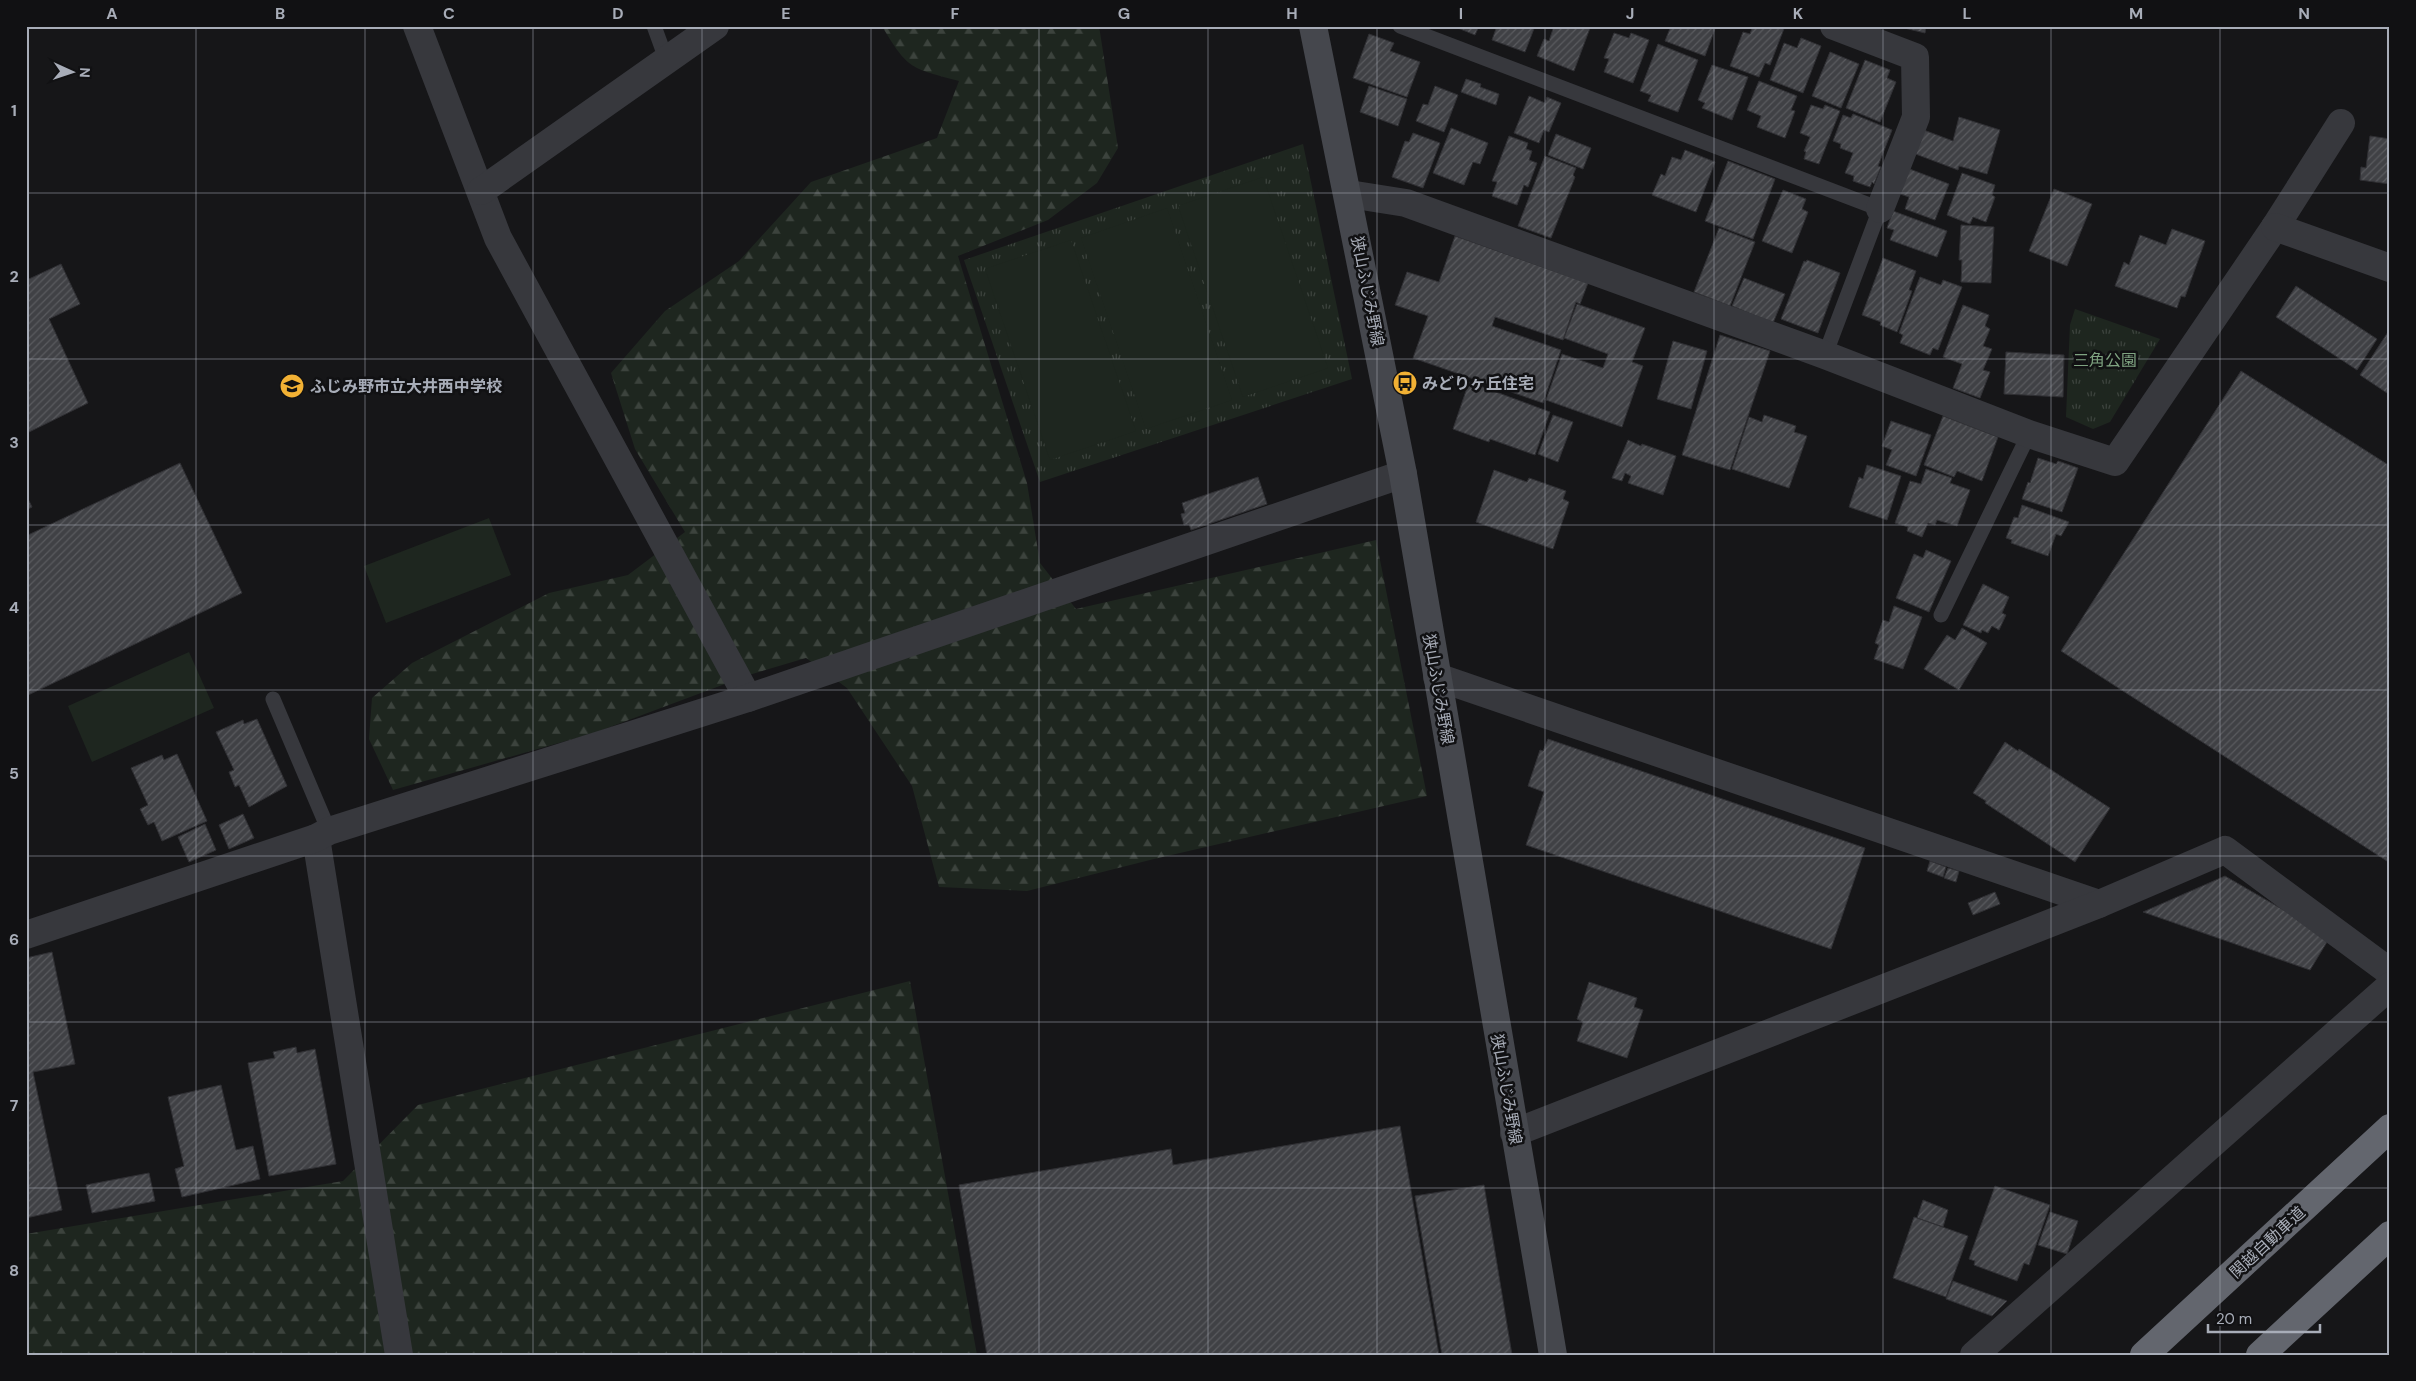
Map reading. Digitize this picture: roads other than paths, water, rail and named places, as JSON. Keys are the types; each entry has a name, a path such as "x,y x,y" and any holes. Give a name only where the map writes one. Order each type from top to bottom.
{"highway":[{"name":"関越自動車道","path":"2144,1355 2390,1128"},
{"path":"2260,1355 2390,1235"}],"main road":[{"name":"狭山ふじみ野線","path":"1313,26 1349,194 1403,474 1514,1133 1554,1355"}],"street":[{"path":"417,26 498,238 748,698"},
{"path":"481,191 715,26"},
{"path":"1834,26 1915,57 1916,117 1880,209"},
{"path":"1349,194 1406,203 1825,355 2029,434 2114,462 2275,226 2341,123"},
{"path":"2275,226 2390,268"},
{"path":"26,935 322,835 748,698 1403,474"},
{"path":"1437,677 2100,904"},
{"path":"322,835 399,1355"},
{"path":"1514,1133 2100,904 2225,850 2390,972"},
{"path":"1974,1355 2390,986"}],"lane":[{"path":"654,26 666,59"},
{"path":"1400,26 1880,209 1825,355"},
{"path":"1941,616 2029,434"},
{"path":"273,699 322,835"}],"place":[{"name":"みどりヶ丘住宅","path":"1405,383"},
{"name":"ふじみ野市立大井西中学校","path":"292,386"}],"park label":[{"name":"三角公園","path":"2105,360"}]}
